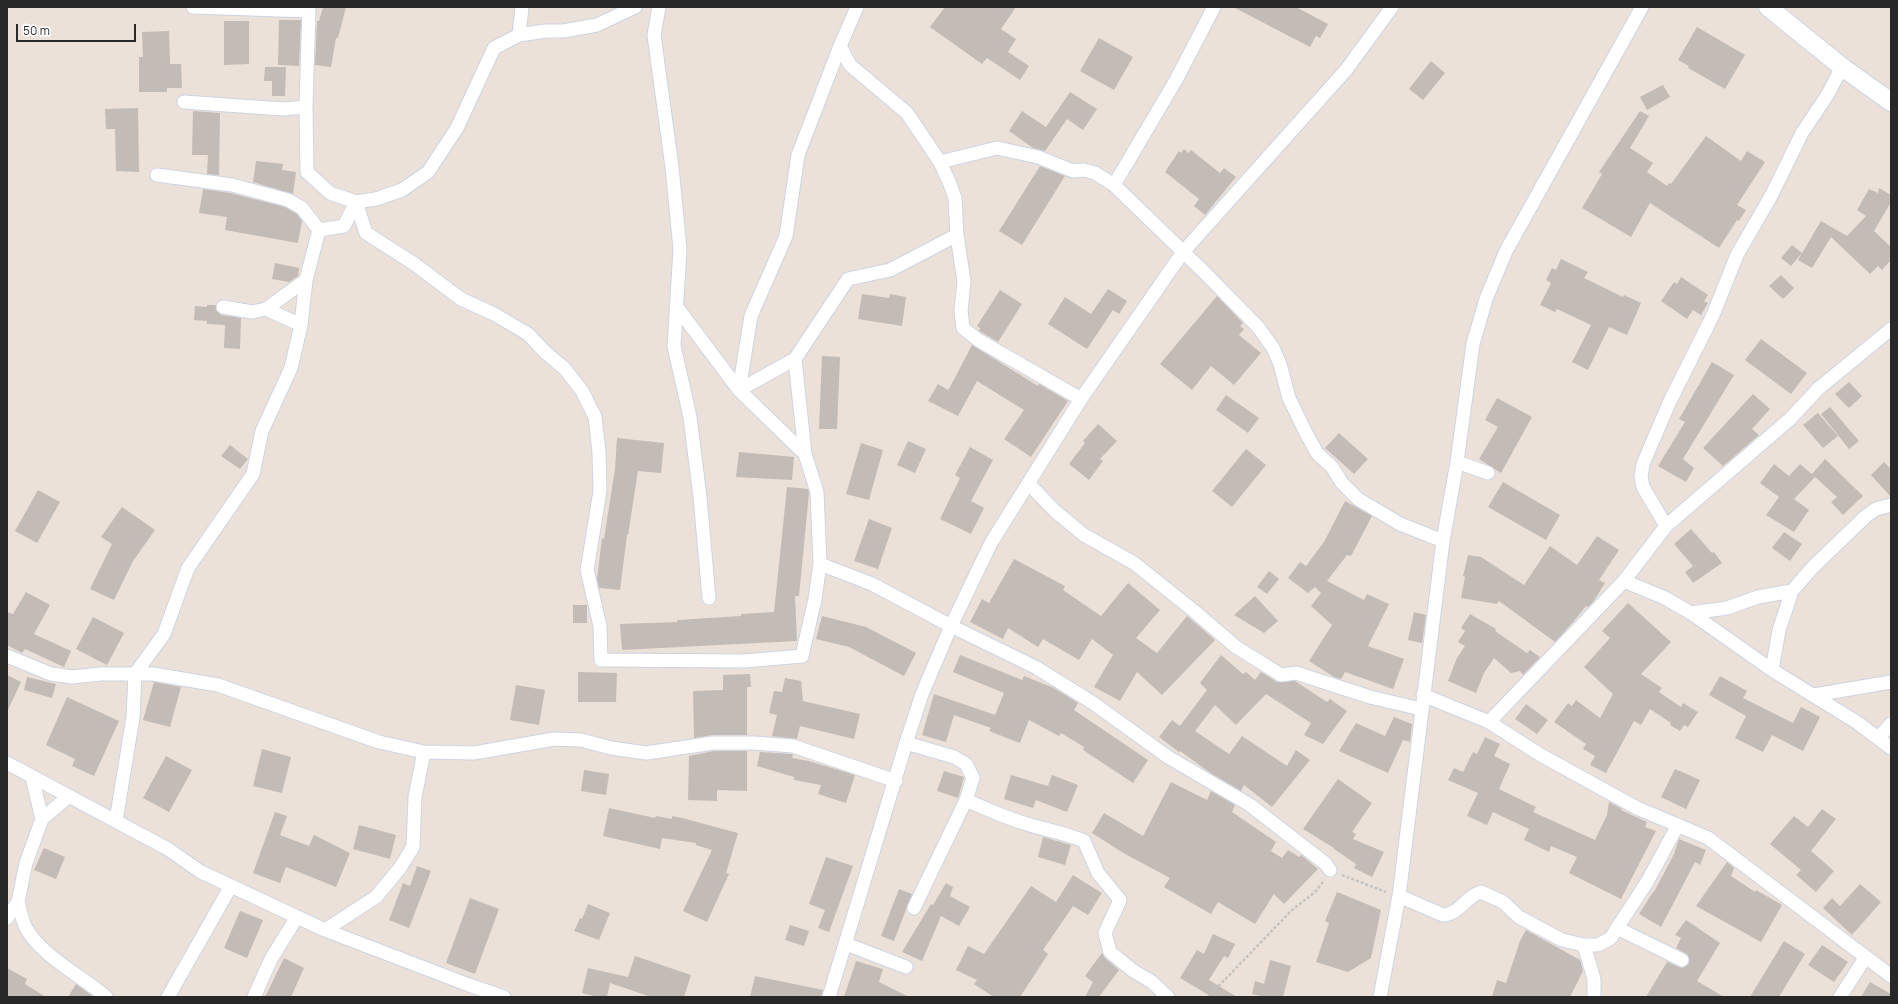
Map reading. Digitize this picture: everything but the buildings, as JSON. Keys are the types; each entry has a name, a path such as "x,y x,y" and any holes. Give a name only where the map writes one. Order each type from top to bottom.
{"street":[{"path":"193,7 309,9 306,107 307,172 330,193 356,202 376,199 402,190 428,172 457,128 494,48 519,35 545,31 563,31 597,25 635,7"},
{"path":"519,35 522,7"},
{"path":"659,7 654,35 672,167 679,241 674,346 690,418 709,598"},
{"path":"739,390 751,316 786,236 798,155 840,46 857,7"},
{"path":"1114,185 1176,80 1214,7"},
{"path":"829,997 922,694 951,626 991,543 1030,484 1081,399 1183,252 1346,70 1392,7"},
{"path":"1380,997 1399,896 1443,540 1457,462 1473,344 1486,299 1506,252 1642,7"},
{"path":"1768,7 1842,68 1891,102"},
{"path":"840,46 850,65 907,113 940,162 955,198 957,235 964,282 961,311 963,328 978,340 1081,399"},
{"path":"1666,526 1643,488 1641,477 1643,464 1670,401 1713,315 1737,255 1771,196 1802,133 1828,94 1842,68"},
{"path":"184,102 283,109 306,107"},
{"path":"940,162 997,148 1038,157 1073,171 1084,170 1095,173 1114,185 1258,327 1273,348 1280,364 1290,398 1305,431 1318,453 1332,467 1342,483 1358,499 1400,524 1443,540"},
{"path":"157,175 232,185 288,200 302,208 319,230"},
{"path":"319,230 344,226 356,202"},
{"path":"356,202 366,233 413,263 461,300 494,314 528,334 565,370 582,391 595,417 599,452 600,492 587,570 600,626 601,660 744,661 802,656 815,599 820,564 817,492 805,454 795,359"},
{"path":"116,821 133,717 135,674 164,634 188,568 253,474 262,431 291,368 301,325 306,280 319,230"},
{"path":"739,390 795,359 848,279 890,270 957,235"},
{"path":"223,307 252,312 266,309 306,280"},
{"path":"676,306 739,390 805,454"},
{"path":"266,309 301,325"},
{"path":"1490,722 1624,581 1666,526 1790,418 1819,388 1891,329"},
{"path":"1457,462 1488,473"},
{"path":"1030,484 1055,511 1084,535 1134,563 1236,647 1281,675 1296,673 1370,697 1421,709"},
{"path":"1772,670 1779,630 1792,591 1817,563 1866,516 1876,509 1891,505"},
{"path":"820,564 872,584 951,626 1037,668 1093,702 1168,757 1250,805 1326,864 1330,870"},
{"path":"1624,581 1665,598 1691,613 1772,670 1858,723 1891,748"},
{"path":"1691,613 1726,608 1758,597 1792,591"},
{"path":"7,656 51,674 72,677 101,674 153,674 218,684 379,742 424,752 474,753 554,739 581,740 611,748 646,753 713,743 754,743 793,746 896,781"},
{"path":"1814,695 1891,682"},
{"path":"1423,695 1490,722 1539,754 1637,808 1708,838 1891,976"},
{"path":"1878,738 1891,724"},
{"path":"906,743 954,757 966,764 974,778 966,800 914,908"},
{"path":"325,930 376,897 400,868 413,847 415,797 424,752"},
{"path":"7,763 168,849 201,872 325,930 469,986 504,997"},
{"path":"32,777 42,820"},
{"path":"7,918 18,902 26,863 42,820 69,796"},
{"path":"966,800 991,812 1029,825 1066,834 1084,841 1098,873 1120,900 1105,934 1110,952 1132,970 1152,982 1168,997"},
{"path":"1399,896 1443,916 1455,912 1474,894 1481,892 1503,902 1519,916 1562,940 1584,945 1598,945 1611,938 1647,882 1678,825"},
{"path":"168,997 231,886"},
{"path":"18,902 25,926 39,945 57,961 89,982 106,997"},
{"path":"254,997 271,959 297,917"},
{"path":"1617,928 1682,960"},
{"path":"846,944 906,967"},
{"path":"1584,945 1594,979 1594,997"},
{"path":"1840,997 1866,958"}],"path":[{"path":"1208,997 1292,910 1315,892 1330,870 1399,896"}]}
